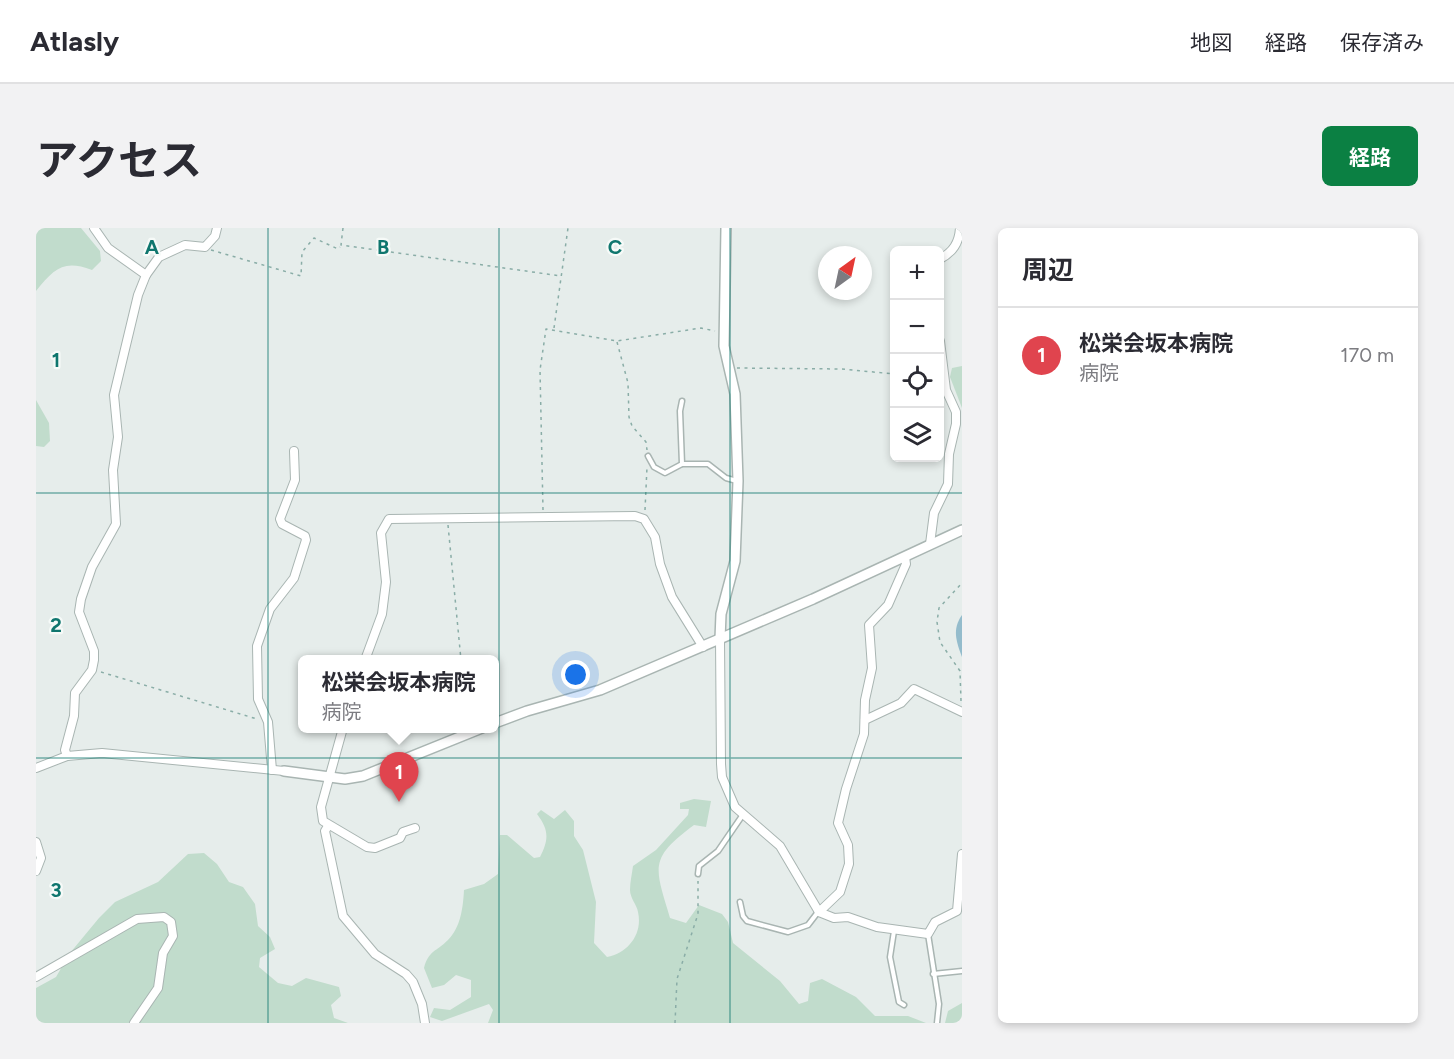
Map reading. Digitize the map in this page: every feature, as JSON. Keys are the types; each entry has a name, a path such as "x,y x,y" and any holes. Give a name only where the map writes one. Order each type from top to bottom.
{"street":[{"path":"94,228 108,248 146,276"},
{"path":"67,756 65,750 74,716 75,693 92,670 94,651 79,612 81,599 92,567 116,524 113,470 118,437 114,395 138,295 146,276 159,257 172,249 185,245 205,247 215,236 217,228"},
{"path":"726,228 723,332 735,394 738,481 735,561 721,614 720,639 722,777 729,797 742,816 780,846 819,912 834,918 848,917 894,931 928,934 935,922 957,911 962,854"},
{"path":"944,255 953,249 959,238 960,228"},
{"path":"930,544 934,513 948,484 950,454 957,424 956,412 946,390 941,354"},
{"path":"272,770 268,722 258,699 257,646 270,609 294,578 306,540 305,536 282,524 280,519 295,480 294,451"},
{"path":"367,655 382,614 386,582 381,532 389,519 635,516 644,519 658,544 660,564 672,597 703,647"},
{"path":"499,721 526,711 600,690 703,647 962,530"},
{"path":"819,912 840,892 849,864 848,845 838,823 860,752 865,720 865,700 872,668 869,625 888,605 906,564 905,557"},
{"path":"865,720 901,703 914,689 961,711"},
{"path":"342,733 321,807 323,821 328,826 375,848 400,838 403,832 415,828"},
{"path":"36,768 67,756 102,753 345,779 363,776 472,733"},
{"path":"328,826 325,831 343,916 375,954 406,974 422,1004 425,1023"},
{"path":"36,842 41,858 36,871"},
{"path":"36,977 40,977 137,918 164,917 171,922 172,936 163,953 158,988 134,1023"}],"lane":[{"path":"682,401 680,411 682,464"},
{"path":"648,456 654,467 665,474 682,464 711,465 726,478 738,481"},
{"path":"699,874 699,866 718,851 742,816"},
{"path":"740,902 743,916 747,921 788,932 808,925 819,912"},
{"path":"894,931 890,957 899,1002 904,1005"},
{"path":"928,934 939,1004 937,1023"},
{"path":"933,974 962,971"}],"path":[{"path":"205,247 301,276 302,252 314,238 338,249 341,245 343,228"},
{"path":"554,329 568,228"},
{"path":"341,245 561,276"},
{"path":"543,516 540,370 546,329 617,340 701,328 723,332"},
{"path":"617,340 628,383 629,417 632,426 646,442 648,456 644,519"},
{"path":"730,370 842,369 890,374"},
{"path":"447,518 461,655"},
{"path":"961,711 960,671 940,642 937,622 939,608 962,583"},
{"path":"92,670 268,722"},
{"path":"675,1023 677,979 698,914 699,874"}],"green space":[{"path":"36,228 81,228 100,251 101,261 92,270 74,266 60,268 48,277 36,291"},
{"path":"962,366 962,408 950,377 952,368"},
{"path":"36,400 49,423 50,441 44,447 36,446"},
{"path":"694,799 711,801 706,827 694,825 679,837 662,856 659,865 661,887 670,918 686,923 699,905 722,914 728,922 733,943 780,981 799,1004 808,1001 810,983 822,979 856,997 875,1016 908,1016 926,1023 488,1023 493,1010 489,1004 442,1021 430,1017 434,1008 450,1010 471,997 471,980 456,975 444,985 432,988 424,968 431,954 448,940 456,929 462,910 464,890 484,884 498,874 500,835 507,835 534,858 540,857 545,845 546,830 537,814 541,810 554,819 565,810 574,821 574,836 583,850 596,902 594,943 607,957 627,947 638,928 638,912 630,890 633,866 656,850 688,815 689,809 680,809 680,803"},
{"path":"204,853 217,864 229,882 243,887 255,904 258,926 270,937 275,949 260,958 259,967 278,983 292,986 306,978 339,987 341,996 331,1005 334,1018 348,1023 36,1023 36,988 56,977 70,953 99,918 115,902 158,882 188,854"},
{"path":"962,1003 962,1023 945,1023 948,1011"}],"water":[{"path":"962,615 962,657 956,635 957,625"}],"place":[{"name":"松栄会坂本病院","path":"399,802"}]}
